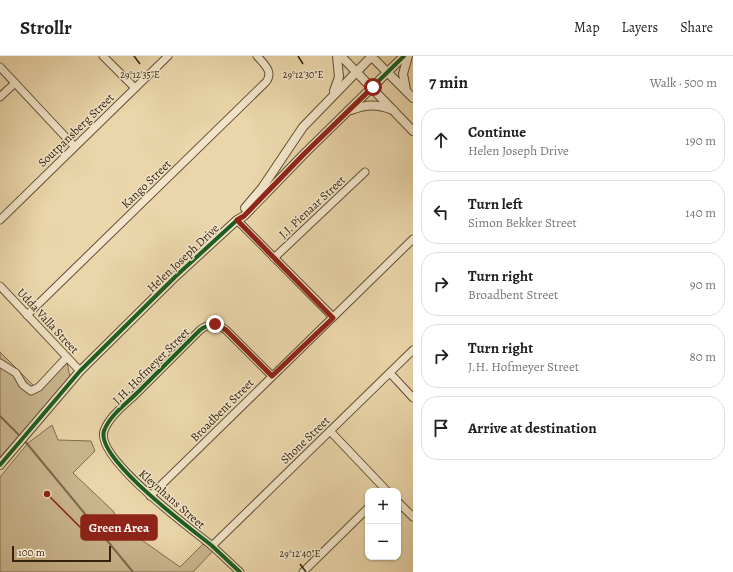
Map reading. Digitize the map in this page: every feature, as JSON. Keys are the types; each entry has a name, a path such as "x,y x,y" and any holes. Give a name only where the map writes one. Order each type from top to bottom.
{"street":[{"path":"103,56 135,88"},
{"name":"Soutpansberg Street","path":"0,220 74,146 168,56"},
{"name":"Kango Street","path":"27,315 266,82 269,74 265,65 257,56"},
{"path":"331,97 336,88 339,77 337,56"},
{"path":"341,56 373,87 413,131"},
{"path":"372,56 413,98"},
{"name":"Helen Joseph Drive","path":"237,220 240,214 262,188 296,136 331,97 372,56"},
{"name":"Helen Joseph Drive","path":"0,465 80,371 176,276 237,220 244,216 404,56"},
{"path":"406,91 403,74 408,56"},
{"path":"0,67 74,146"},
{"path":"0,97 15,83"},
{"path":"347,112 369,105 380,106 396,111"},
{"name":"J.J. Pienaar Street","path":"274,258 365,172"},
{"path":"237,220 333,318"},
{"name":"Broadbent Street","path":"150,496 413,239"},
{"name":"Udda Valla Street","path":"0,286 80,371"},
{"name":"J.H. Hofmeyer Street","path":"103,433 107,425 123,406 200,330 209,325 221,326 226,330 272,376"},
{"name":"Shone Street","path":"212,546 413,350"},
{"path":"0,364 16,373 23,385 31,391 39,387 67,357"},
{"path":"390,374 413,398"},
{"path":"330,431 383,488"},
{"name":"Kleynhans Street","path":"103,433 104,442 112,456 150,496 212,546 240,572"},
{"path":"401,505 413,517"},
{"path":"303,572 365,511"}],"shaded area":[{"path":"0,352 39,391 67,362 70,377 0,457"},
{"path":"52,425 58,440 91,441 95,451 73,473 113,511 122,526 180,567 203,544 213,551 193,572 0,572 0,477 28,443"}],"waterway":[{"path":"0,416 21,437"},
{"path":"24,440 133,572"}],"cycle path":[{"path":"0,465 80,371 176,276 237,220 244,216 304,154 404,56"},
{"path":"240,572 211,545 146,492 128,474 114,458 105,443 104,431 106,425 119,410 200,330 210,325 216,325 226,330 272,376"}],"place":[{"name":"Green Area","path":"47,494"}],"route":[{"path":"215,324 226,330 272,376 333,318 237,220 244,216 304,154 373,87"}]}
